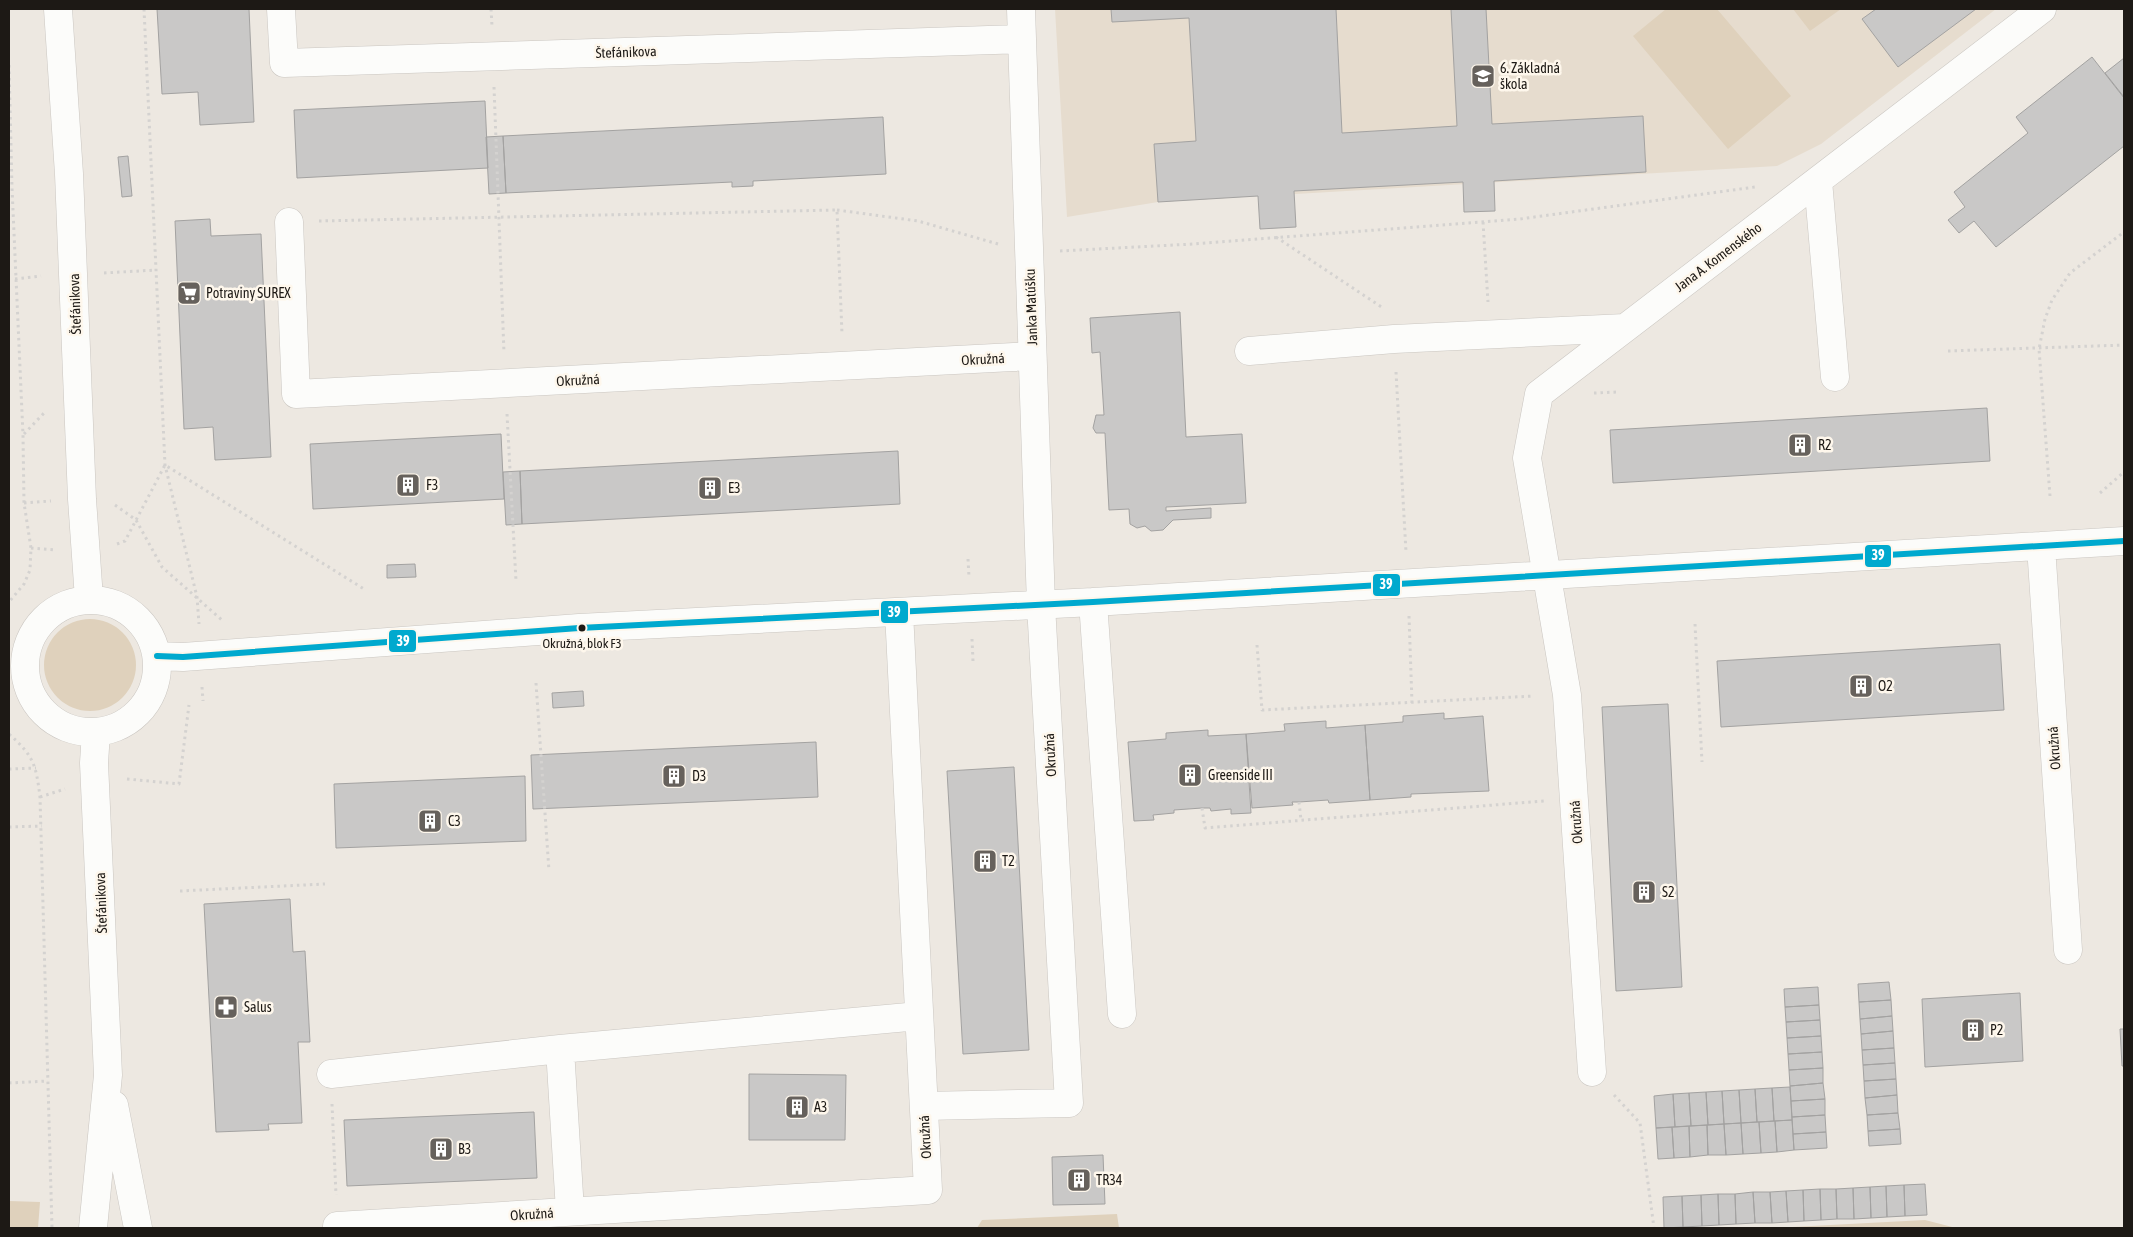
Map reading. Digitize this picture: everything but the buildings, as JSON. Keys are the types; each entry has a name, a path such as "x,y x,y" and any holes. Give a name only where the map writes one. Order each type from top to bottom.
{"street":[{"name":"Štefánikova","path":"58,9 70,174 82,499 89,599"},
{"name":"Štefánikova","path":"281,9 284,63 1022,39"},
{"name":"Janka Matúšku","path":"1021,9 1041,605"},
{"name":"Jana A. Komenského","path":"1547,574 1527,458 1539,394 2042,9"},
{"path":"1818,181 1835,377"},
{"name":"Okružná","path":"289,222 296,394 1032,356"},
{"path":"1249,351 1394,338 1625,328"},
{"path":"157,656 183,657 579,628 1041,605 2124,541"},
{"name":"Okružná","path":"2041,546 2068,950"},
{"name":"Okružná","path":"1547,574 1567,695 1592,1072"},
{"path":"89,599 108,602 126,609 140,621 151,637 157,656 158,674 153,691 144,707 130,719 114,728 96,732 66,727 54,720 42,710 33,698 17,670 32,636 43,622 56,610 72,603 89,599"},
{"path":"1093,602 1122,1014"},
{"name":"Okružná","path":"337,1226 928,1190 924,1106 1069,1103 1041,605"},
{"path":"899,612 924,1106"},
{"name":"Štefánikova","path":"94,1228 108,1075 95,778 96,732"},
{"path":"331,1074 919,1016"},
{"path":"560,1050 570,1211"},
{"name":"Štefánikova","path":"108,1075 138,1228"}],"path":[{"path":"144,9 165,465 197,597"},
{"path":"493,56 498,218 516,581"},
{"path":"9,65 24,503 31,548 30,570 24,584 9,602"},
{"path":"289,222 837,210 918,221 1029,253 1276,238 1520,219 1758,186"},
{"path":"837,210 843,366"},
{"path":"1482,222 1488,307 1508,334"},
{"path":"2050,496 2039,349 2045,319 2052,300 2070,273 2124,232"},
{"path":"1276,238 1392,313 1406,558"},
{"path":"1948,351 2124,345"},
{"path":"125,541 165,465"},
{"path":"165,465 364,589"},
{"path":"2100,493 2124,472"},
{"path":"24,503 82,499 110,501 136,520 162,567 227,625 232,652"},
{"path":"968,559 969,583"},
{"path":"1409,615 1412,702"},
{"path":"1695,624 1702,762"},
{"path":"971,634 973,661"},
{"path":"1257,645 1262,710 1567,695"},
{"path":"536,683 549,871"},
{"path":"40,797 95,778 135,779 179,784 189,705"},
{"path":"9,734 25,748 36,768 40,797 52,1228"},
{"path":"9,769 36,768"},
{"path":"1202,808 1205,828 1574,799"},
{"path":"1299,802 1301,820"},
{"path":"9,828 42,826"},
{"path":"180,891 325,884"},
{"path":"1592,1072 1640,1123 1654,1228"},
{"path":"331,1074 337,1226"},
{"path":"9,1083 48,1081"}],"shaded area":[{"name":"6. Základná škola","path":"1055,9 1996,9 1821,144 1777,166 1158,202 1067,217"},
{"path":"1666,9 1717,9 1791,96 1728,149 1633,36"},
{"path":"1793,9 1841,9 1810,31"},
{"path":"90,619 108,623 123,632 132,647 136,665 132,683 123,698 108,707 90,711 72,707 57,698 48,683 44,665 48,647 57,632 72,623"},
{"path":"9,1201 40,1202 38,1228 9,1228"},
{"path":"1117,1214 1119,1228 977,1228 982,1220"},
{"path":"1925,1220 1956,1228 1772,1228"}],"transit line":[{"name":"39","path":"157,656 183,657 579,628 1093,602 2124,541"}],"place":[{"name":"6. Základná škola","path":"1483,76"},
{"name":"Potraviny SUREX","path":"189,293"},
{"name":"R2","path":"1800,445"},
{"name":"F3","path":"408,485"},
{"name":"E3","path":"710,488"},
{"name":"Okružná, blok F3","path":"582,628"},
{"name":"O2","path":"1861,686"},
{"name":"Greenside III","path":"1190,775"},
{"name":"D3","path":"674,776"},
{"name":"C3","path":"430,821"},
{"name":"T2","path":"985,861"},
{"name":"S2","path":"1644,892"},
{"name":"Salus","path":"226,1007"},
{"name":"P2","path":"1973,1030"},
{"name":"A3","path":"797,1107"},
{"name":"B3","path":"441,1149"},
{"name":"TR34","path":"1079,1180"}]}
